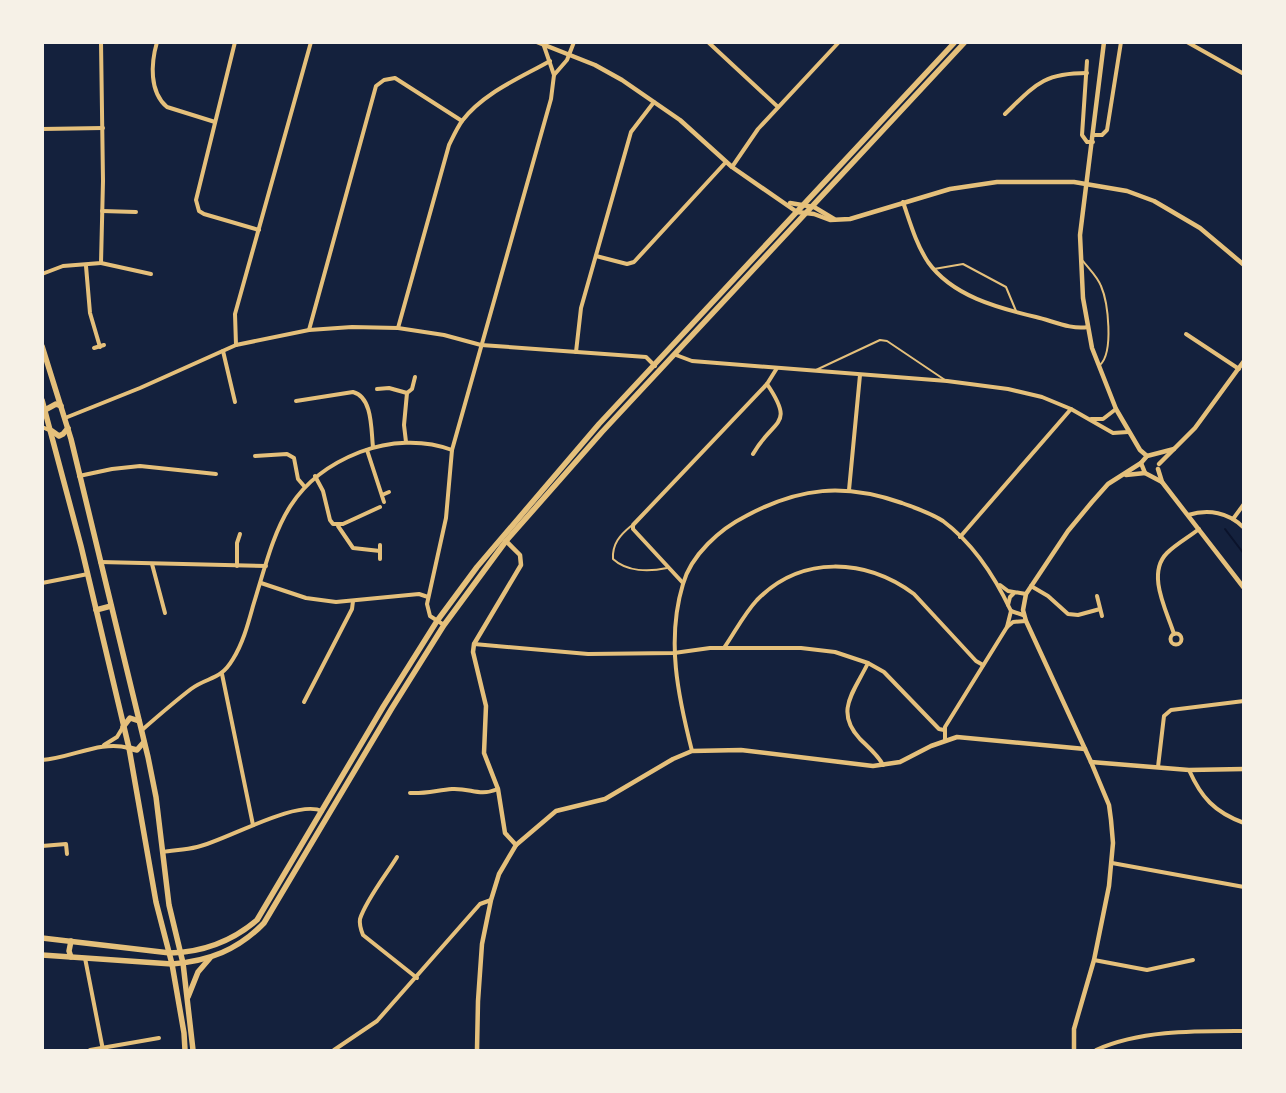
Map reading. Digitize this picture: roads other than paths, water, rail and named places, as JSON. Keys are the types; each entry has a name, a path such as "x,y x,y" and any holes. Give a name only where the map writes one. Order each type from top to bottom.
{"main road":[{"path":"42,938 98,946 181,953 218,945 246,930 257,920 437,621 599,424 955,42"},
{"path":"42,955 172,964 183,963 210,958 233,948 264,923 392,708 444,625 504,539 814,207 965,42"},
{"path":"42,346 68,428 142,730 156,797 168,905 183,963 193,1050"},
{"path":"655,366 676,355"},
{"path":"42,400 44,412 52,431 88,574 129,748 156,902 170,953 184,1033 185,1050"},
{"path":"44,412 56,404 61,406"},
{"path":"52,431 59,436 68,428"},
{"path":"96,610 111,606"},
{"path":"123,727 130,718 139,721"},
{"path":"129,748 137,750 144,742"},
{"path":"322,811 330,815"},
{"path":"71,941 69,951 72,957"},
{"path":"95,958 100,950 98,946"},
{"path":"188,998 194,980 210,958"}],"street":[{"path":"100,42 103,128 101,263"},
{"path":"157,42 152,70 162,102 167,107 215,122"},
{"path":"235,42 196,194 199,210 204,214 259,230"},
{"path":"236,346 235,314 311,42"},
{"path":"537,42 595,65 622,80 680,120 732,167 784,201 797,212 808,213 825,219 855,218 950,189 998,182 1087,184 1127,191 1154,201 1200,228 1244,265"},
{"path":"554,75 569,56 574,42"},
{"path":"708,42 778,107"},
{"path":"732,167 758,130 840,42"},
{"path":"1104,42 1080,257 1088,327 1098,366 1116,409 1140,450 1145,472"},
{"path":"1094,135 1102,135 1107,130 1121,42"},
{"path":"1187,42 1244,74"},
{"path":"444,625 437,621 427,610 428,597 446,518 452,450 551,99 554,75 544,46"},
{"path":"1087,60 1082,135 1087,142 1093,142"},
{"path":"398,328 449,145 462,122 490,95 550,61"},
{"path":"1005,114 1034,86 1048,78 1060,73 1087,73"},
{"path":"309,330 376,86 384,80 395,78 462,122"},
{"path":"576,352 580,308 631,132 654,102"},
{"path":"42,129 103,128"},
{"path":"596,256 627,264 634,262 726,162"},
{"path":"784,201 814,207 834,219"},
{"path":"903,202 917,242 934,269 945,279 975,298 1017,313 1072,328 1088,327"},
{"path":"102,211 136,212"},
{"path":"42,274 63,266 86,266 101,263 151,274"},
{"path":"86,266 90,313 102,346 94,348"},
{"path":"65,418 140,388 222,351 236,346 309,330 352,327 398,328 444,335 481,345 646,357 655,366"},
{"path":"1186,334 1239,369"},
{"path":"222,351 235,402"},
{"path":"676,355 692,361 947,381 1008,388 1070,409 1113,433 1128,432"},
{"path":"1151,474 1195,428 1244,361"},
{"path":"683,583 633,529 633,525 766,384 777,368"},
{"path":"849,490 860,375"},
{"path":"406,442 404,425 407,394 412,389 415,377"},
{"path":"753,454 759,443 779,421 782,413 779,402 766,384"},
{"path":"377,389 389,388 407,394"},
{"path":"296,401 353,392 359,394 366,402 373,448"},
{"path":"960,537 1070,409"},
{"path":"1089,419 1103,419 1116,409"},
{"path":"42,427 52,431"},
{"path":"142,730 193,688 222,674 234,658 245,634 279,526 296,495 315,476 341,460 373,448 406,442 441,445 452,450"},
{"path":"1074,1050 1074,1029 1094,960 1112,863 1113,843 1108,804 1091,762 1026,621 1024,615 1026,594 1068,531 1108,484 1150,456 1177,448"},
{"path":"367,450 384,502"},
{"path":"1140,450 1157,459 1162,482"},
{"path":"255,456 287,454 294,458 298,479 304,486"},
{"path":"80,476 112,469 140,466 216,474"},
{"path":"1124,475 1145,472 1162,482 1244,588"},
{"path":"315,476 326,500 330,520 338,526 353,548 380,551"},
{"path":"692,751 680,705 674,653 683,583 692,565 707,545 732,523 760,508 792,495 821,490 849,490 872,493 921,510 943,522 960,537 984,563 998,584 1011,611 1024,615"},
{"path":"382,495 390,492"},
{"path":"1233,519 1244,504"},
{"path":"338,526 380,507"},
{"path":"1188,514 1200,511 1216,512 1233,519 1244,528"},
{"path":"1174,634 1159,587 1158,574 1161,561 1168,552 1199,529"},
{"path":"237,566 237,542 240,534"},
{"path":"504,539 520,554 521,565 474,644 474,652 486,706 484,753 498,789 505,833 516,845"},
{"path":"380,545 380,560"},
{"path":"100,562 266,566"},
{"path":"152,564 165,613"},
{"path":"724,648 756,602 778,582 808,570 839,565 869,570 902,585 914,594 976,661 983,665"},
{"path":"42,583 88,574"},
{"path":"261,582 306,598 336,602 419,594 428,597"},
{"path":"998,584 1014,593 1026,594"},
{"path":"1031,586 1048,596 1066,614 1078,615 1100,609"},
{"path":"1008,606 1010,597 1014,593"},
{"path":"1097,596 1102,616"},
{"path":"304,702 352,609 353,600"},
{"path":"1007,627 1011,611"},
{"path":"945,741 944,730 1007,627 1013,622 1026,621"},
{"path":"474,644 588,654 674,653 724,648 820,650 849,655 884,672 939,728 944,730"},
{"path":"868,663 849,703 846,716 852,730 880,760 883,766"},
{"path":"222,674 253,826"},
{"path":"1158,766 1164,716 1171,710 1244,701"},
{"path":"42,760 59,759 104,746 117,737 123,727"},
{"path":"477,1050 482,944 491,900 505,860 516,845 556,811 605,799 673,759 692,751 741,750 883,766 900,762 931,746 957,737 1085,749"},
{"path":"104,746 129,748"},
{"path":"1091,762 1189,770 1244,769"},
{"path":"1189,770 1205,800 1233,819 1244,823"},
{"path":"421,794 422,787"},
{"path":"410,793 421,794 455,789 482,794 498,789"},
{"path":"162,852 198,847 307,808 322,811"},
{"path":"42,846 66,844 67,854"},
{"path":"397,857 364,911 360,921 360,928 363,935 417,978"},
{"path":"1112,863 1244,887"},
{"path":"334,1050 377,1021 417,978 480,904 491,900"},
{"path":"85,958 103,1049"},
{"path":"1094,960 1147,970 1193,960"},
{"path":"1096,1050 1120,1040 1139,1036 1244,1031"},
{"path":"90,1050 159,1038"},
{"path":"151,1040 152,1047"}],"lane":[{"path":"1080,257 1095,276 1106,303 1107,348 1103,362 1098,366"},
{"path":"934,269 963,264 1006,287 1017,313"},
{"path":"814,371 880,340 887,341 947,381"},
{"path":"633,525 615,542 612,550 613,559 626,567 639,570 657,570 669,567"}],"waterway":[{"path":"1225,529 1244,554"}]}
